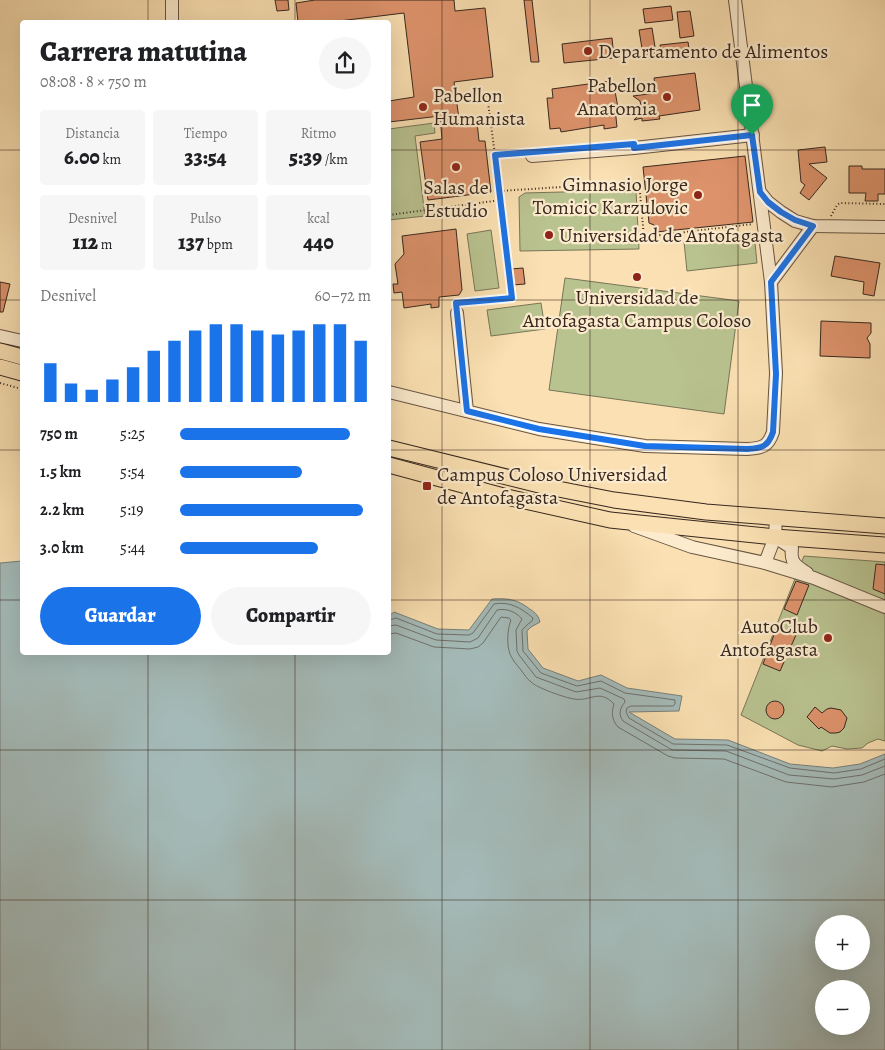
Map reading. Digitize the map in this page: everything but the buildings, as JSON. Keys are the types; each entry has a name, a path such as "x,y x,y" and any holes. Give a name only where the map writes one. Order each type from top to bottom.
{"main road":[{"path":"0,351 20,356"},
{"path":"0,367 20,372"},
{"path":"391,448 543,486 614,500 682,509 885,526"},
{"path":"391,466 507,497 625,522 775,537 885,545"}],"lane":[{"path":"172,0 172,20"},
{"path":"391,392 539,429 645,446 747,449 762,448 770,441 773,432 776,374 771,282 735,0"},
{"path":"529,154 634,148 752,135"},
{"path":"760,192 768,202 781,212 795,220 813,226 885,227"},
{"path":"771,282 813,226"},
{"path":"457,313 467,411"},
{"path":"0,336 20,341"},
{"path":"765,563 775,537 776,517"},
{"path":"625,522 692,547 765,563 814,578 885,607"},
{"path":"775,537 792,548 791,556 794,564 814,578"}],"path":[{"path":"457,313 456,303 512,298 487,94"},
{"path":"495,155 529,154"},
{"path":"500,191 639,182 644,237 763,223"},
{"path":"391,215 501,200"},
{"path":"826,216 831,216 837,204 840,203 885,204"},
{"path":"0,383 20,388"}],"green space":[{"path":"434,123 435,133 415,136 425,216 391,220 391,129"},
{"path":"636,190 639,249 520,251 519,197 525,193"},
{"path":"491,230 499,288 475,291 467,234"},
{"path":"754,233 757,263 687,271 684,242"},
{"path":"565,278 739,301 724,414 549,390"},
{"path":"541,303 545,329 491,336 487,310"},
{"name":"AutoClub Antofagasta","path":"804,556 885,562 885,741 878,739 862,748 847,749 832,746 822,751 798,745 741,715"}],"water":[{"path":"20,561 20,655 391,655 391,614 394,612 438,629 469,630 492,599 506,599 523,604 538,617 540,622 527,631 528,649 543,668 578,681 601,675 627,688 682,696 679,711 629,712 675,739 728,740 790,764 833,768 860,764 885,754 885,1050 0,1050 0,563"}],"place":[{"name":"Departamento de Alimentos","path":"588,51"},
{"name":"Pabellon Anatomia","path":"667,97"},
{"name":"Pabellon Humanista","path":"423,107"},
{"name":"Salas de Estudio","path":"456,167"},
{"name":"Gimnasio Jorge Tomicic Karzulovic","path":"698,195"},
{"name":"Universidad de Antofagasta","path":"549,235"},
{"name":"Universidad de Antofagasta Campus Coloso","path":"637,277"},
{"name":"Campus Coloso Universidad de Antofagasta","path":"427,486"},
{"name":"AutoClub Antofagasta","path":"828,638"}],"route":[{"path":"752,135 760,192 768,202 781,212 795,220 813,226 771,282 776,374 773,432 770,441 762,448 747,449 645,446 539,429 467,411 456,303 512,298 495,155 634,144 634,148 752,135"}]}
